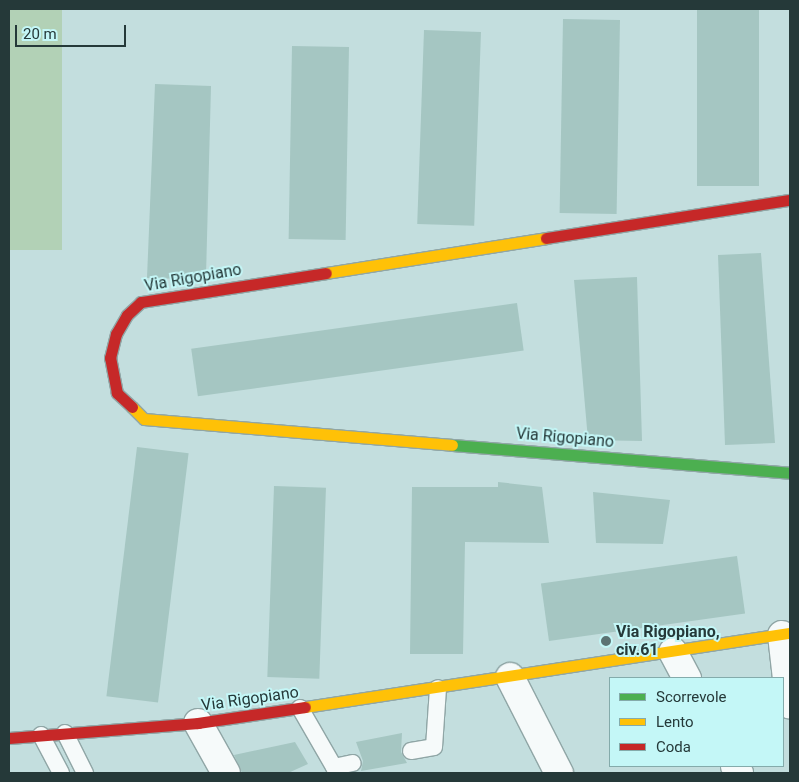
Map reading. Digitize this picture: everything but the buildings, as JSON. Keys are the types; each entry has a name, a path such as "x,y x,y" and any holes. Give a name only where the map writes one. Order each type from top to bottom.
{"street":[{"name":"Via Rigopiano","path":"790,200 141,302 127,315 116,334 110,358 117,393 144,419 790,472"},
{"name":"Via Rigopiano","path":"9,738 198,723 786,634"},
{"path":"786,634 790,705"},
{"path":"673,652 686,677"},
{"path":"510,677 560,773"},
{"path":"198,723 226,773"}],"lane":[{"path":"411,751 434,747 438,688"},
{"path":"300,708 334,767 353,763"},
{"path":"65,733 85,773"},
{"path":"41,735 61,773"}],"green space":[{"path":"9,9 62,9 62,250 9,250"}],"traffic: fast":[{"path":"452,445 790,473"}],"traffic: slow":[{"path":"326,273 546,238"},
{"path":"132,407 144,419 452,445"},
{"path":"305,707 790,633"}],"traffic: jam":[{"path":"546,238 790,200"},
{"path":"132,407 117,393 110,358 116,334 127,315 141,302 326,273"},
{"path":"9,738 198,723 305,707"}],"place":[{"name":"Via Rigopiano, civ.61","path":"606,641"}]}
